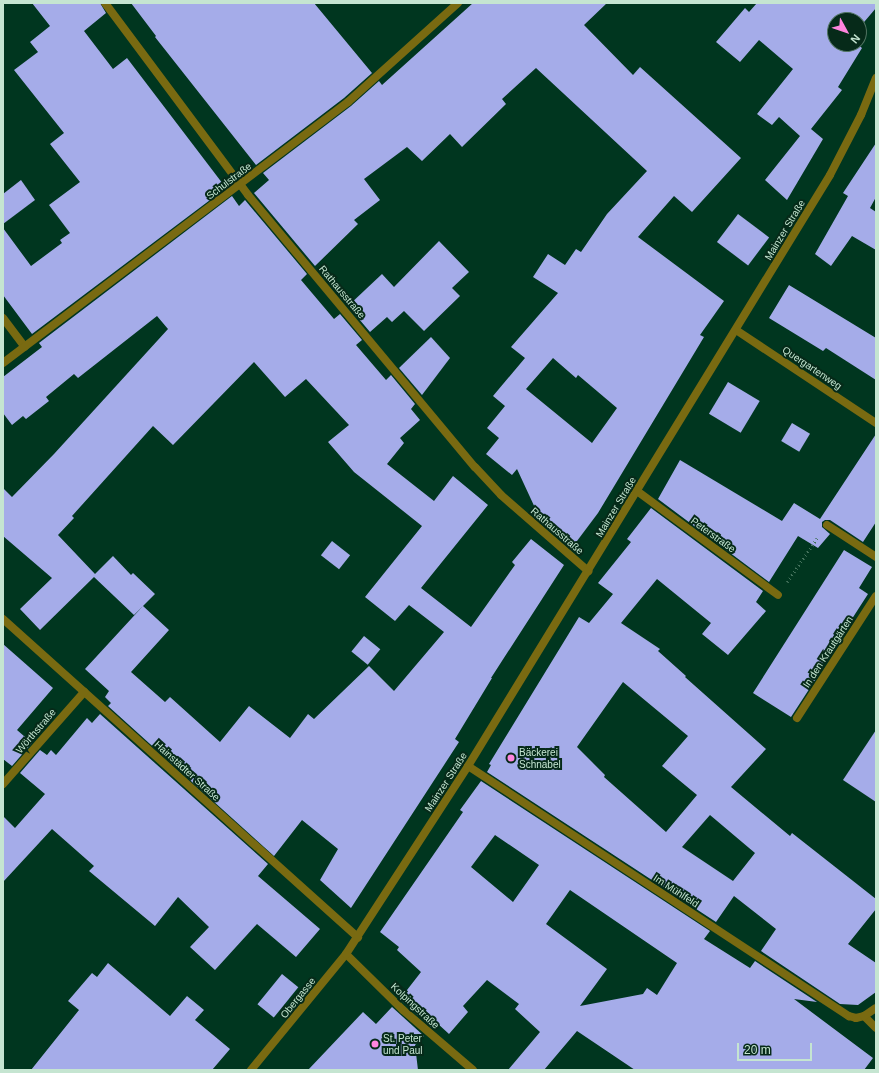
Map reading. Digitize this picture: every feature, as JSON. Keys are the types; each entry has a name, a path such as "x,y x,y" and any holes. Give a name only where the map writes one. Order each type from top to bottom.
{"street":[{"name":"Rathausstraße","path":"106,3 248,196 475,467 517,510 588,571"},
{"name":"Schulstraße","path":"3,363 241,185 348,102 458,3"},
{"name":"Mainzer Straße","path":"358,938 468,766 736,330 846,147 876,78"},
{"path":"3,318 25,347"},
{"name":"Quergartenweg","path":"736,330 876,423"},
{"name":"Peterstraße","path":"637,491 778,595"},
{"path":"827,525 876,557"},
{"name":"In den Krautgärten","path":"797,718 876,596"},
{"name":"Hainstädter Straße","path":"3,619 358,938"},
{"name":"Wörthstraße","path":"3,784 84,692"},
{"name":"Im Mühlfeld","path":"468,766 849,1016 856,1018 864,1016"},
{"name":"Obergasse","path":"251,1070 358,938"},
{"name":"Kolpingstraße","path":"346,954 404,1010 473,1070"},
{"path":"876,1008 864,1016 876,1028"}],"path":[{"path":"778,595 827,525"}],"building":[{"path":"32,3 100,3 106,13 84,31 113,69 127,58 226,188 32,334 3,295 3,228 31,266 62,243 60,240 70,233 49,205 80,182 50,144 64,133 14,70 38,52 30,42 50,26"},
{"path":"131,3 314,3 372,73 344,98 256,165 155,37 156,36"},
{"path":"473,3 607,3 584,25 633,75 640,67 741,158 692,212 674,196 638,237 724,301 700,335 704,337 598,513 571,549 543,524 547,519 536,510 517,469 512,475 486,454 499,438 487,428 505,406 493,396 525,358 511,347 558,293 533,277 548,254 565,265 576,249 581,252 607,214 647,171 536,68 502,99 506,104 462,147 450,134 422,161 407,147 364,179 380,200 354,220 358,224 315,266 254,193 269,180 263,173 351,106 379,81 382,85","holes":["553,358 576,378 578,375 617,408 592,443 526,389"]},
{"path":"757,3 876,3 876,8 867,19 867,12 827,12 827,52 860,52 838,87 842,90 811,129 823,139 787,200 765,180 800,136 779,117 772,125 757,114 793,69 759,40 740,62 716,42 745,8 749,12"},
{"path":"876,143 876,197 870,208 876,212 876,250 852,236 831,266 815,254 848,196 843,193"},
{"path":"21,180 35,200 3,224 3,194"},
{"path":"232,196 239,206 245,200 307,274 301,280 334,319 340,314 362,340 356,345 386,380 391,375 415,404 411,409 420,420 400,438 404,443 387,464 434,501 453,476 488,505 421,588 471,627 515,565 512,562 531,539 564,565 491,678 455,739 459,742 351,908 320,880 338,849 302,820 274,856 108,706 111,703 105,697 109,691 85,669 143,606 134,615 94,577 40,630 20,609 52,578 3,536 3,488 12,497 54,454 168,329 157,316 78,378 74,374 46,397 49,401 26,419 23,416 12,425 3,413 3,377 42,347 39,343","holes":["254,362 285,397 306,379 349,425 328,442 354,472 422,526 365,597 395,621 409,605 444,632 394,691 369,666 314,719 308,714 290,738 249,706 220,742 170,697 165,702 131,672 169,630 143,606 155,594 133,573 131,575 113,556 95,574 58,535 74,518 72,516 153,426 173,445"]},
{"path":"738,214 769,237 748,265 717,242"},
{"path":"439,241 469,272 452,288 460,296 424,331 404,311 392,322 387,317 370,332 348,306 382,274 394,287"},
{"path":"789,285 876,338 876,380 826,348 823,351 769,318"},
{"path":"431,337 450,358 422,395 399,368"},
{"path":"728,382 760,401 741,433 709,414"},
{"path":"792,423 810,434 799,452 781,441"},
{"path":"876,434 876,522 863,542 830,520 825,520 822,522 822,527 830,534 818,548 798,536 769,582 658,499 680,460 782,521 794,503 820,519"},
{"path":"651,508 763,591 756,602 766,611 728,655 702,634 711,623 657,579 621,623 660,649 658,651 686,676 685,677 766,749 731,787 790,836 792,833 876,899 876,909 848,944 876,963 876,992 858,1005 840,1004 761,951 776,929 734,896 716,922 487,772 491,765 489,764 579,617 589,623 613,594 598,583 631,542 627,539","holes":["623,682 688,736 662,766 697,795 666,832 604,777 605,775 577,747","710,815 755,853 733,881 682,847"]},
{"path":"332,541 350,555 339,569 321,555"},
{"path":"844,550 872,567 859,588 868,594 817,673 819,674 791,717 753,693"},
{"path":"364,636 380,649 368,665 351,652"},
{"path":"3,644 53,688 17,730 32,743 12,766 3,759"},
{"path":"100,714 268,864 258,876 320,929 296,957 257,924 215,970 190,947 209,927 178,897 155,926 89,871 94,866 52,829 3,882 3,816 15,828 45,794 20,773 40,750 47,755 51,750 56,755 87,718 92,723"},
{"path":"876,730 876,802 843,780"},
{"path":"481,781 710,931 704,939 750,968 755,961 817,1002 794,999 873,1058 864,1070 635,1070 577,1031 544,1070 508,1070 540,1032 515,1009 519,1004 487,980 463,1006 468,1012 449,1034 437,1023 432,1028 400,999 421,972 397,950 399,947 380,932 463,812 460,810","holes":["495,835 539,865 513,902 471,867","570,890 677,963 657,995 647,988 643,994 580,1006 607,969 546,924"]},
{"path":"108,963 170,1016 187,996 204,1010 195,1020 230,1049 212,1070 31,1070 79,1010 68,1001 92,973 97,977"},
{"path":"282,974 298,987 274,1018 257,1004"},
{"name":"St. Peter und Paul","path":"392,1007 424,1036 415,1045 418,1070 308,1070 363,1012 376,1024"}],"place":[{"name":"Bäckerei Schnabel","path":"511,758"},
{"name":"St. Peter und Paul","path":"375,1044"}]}
